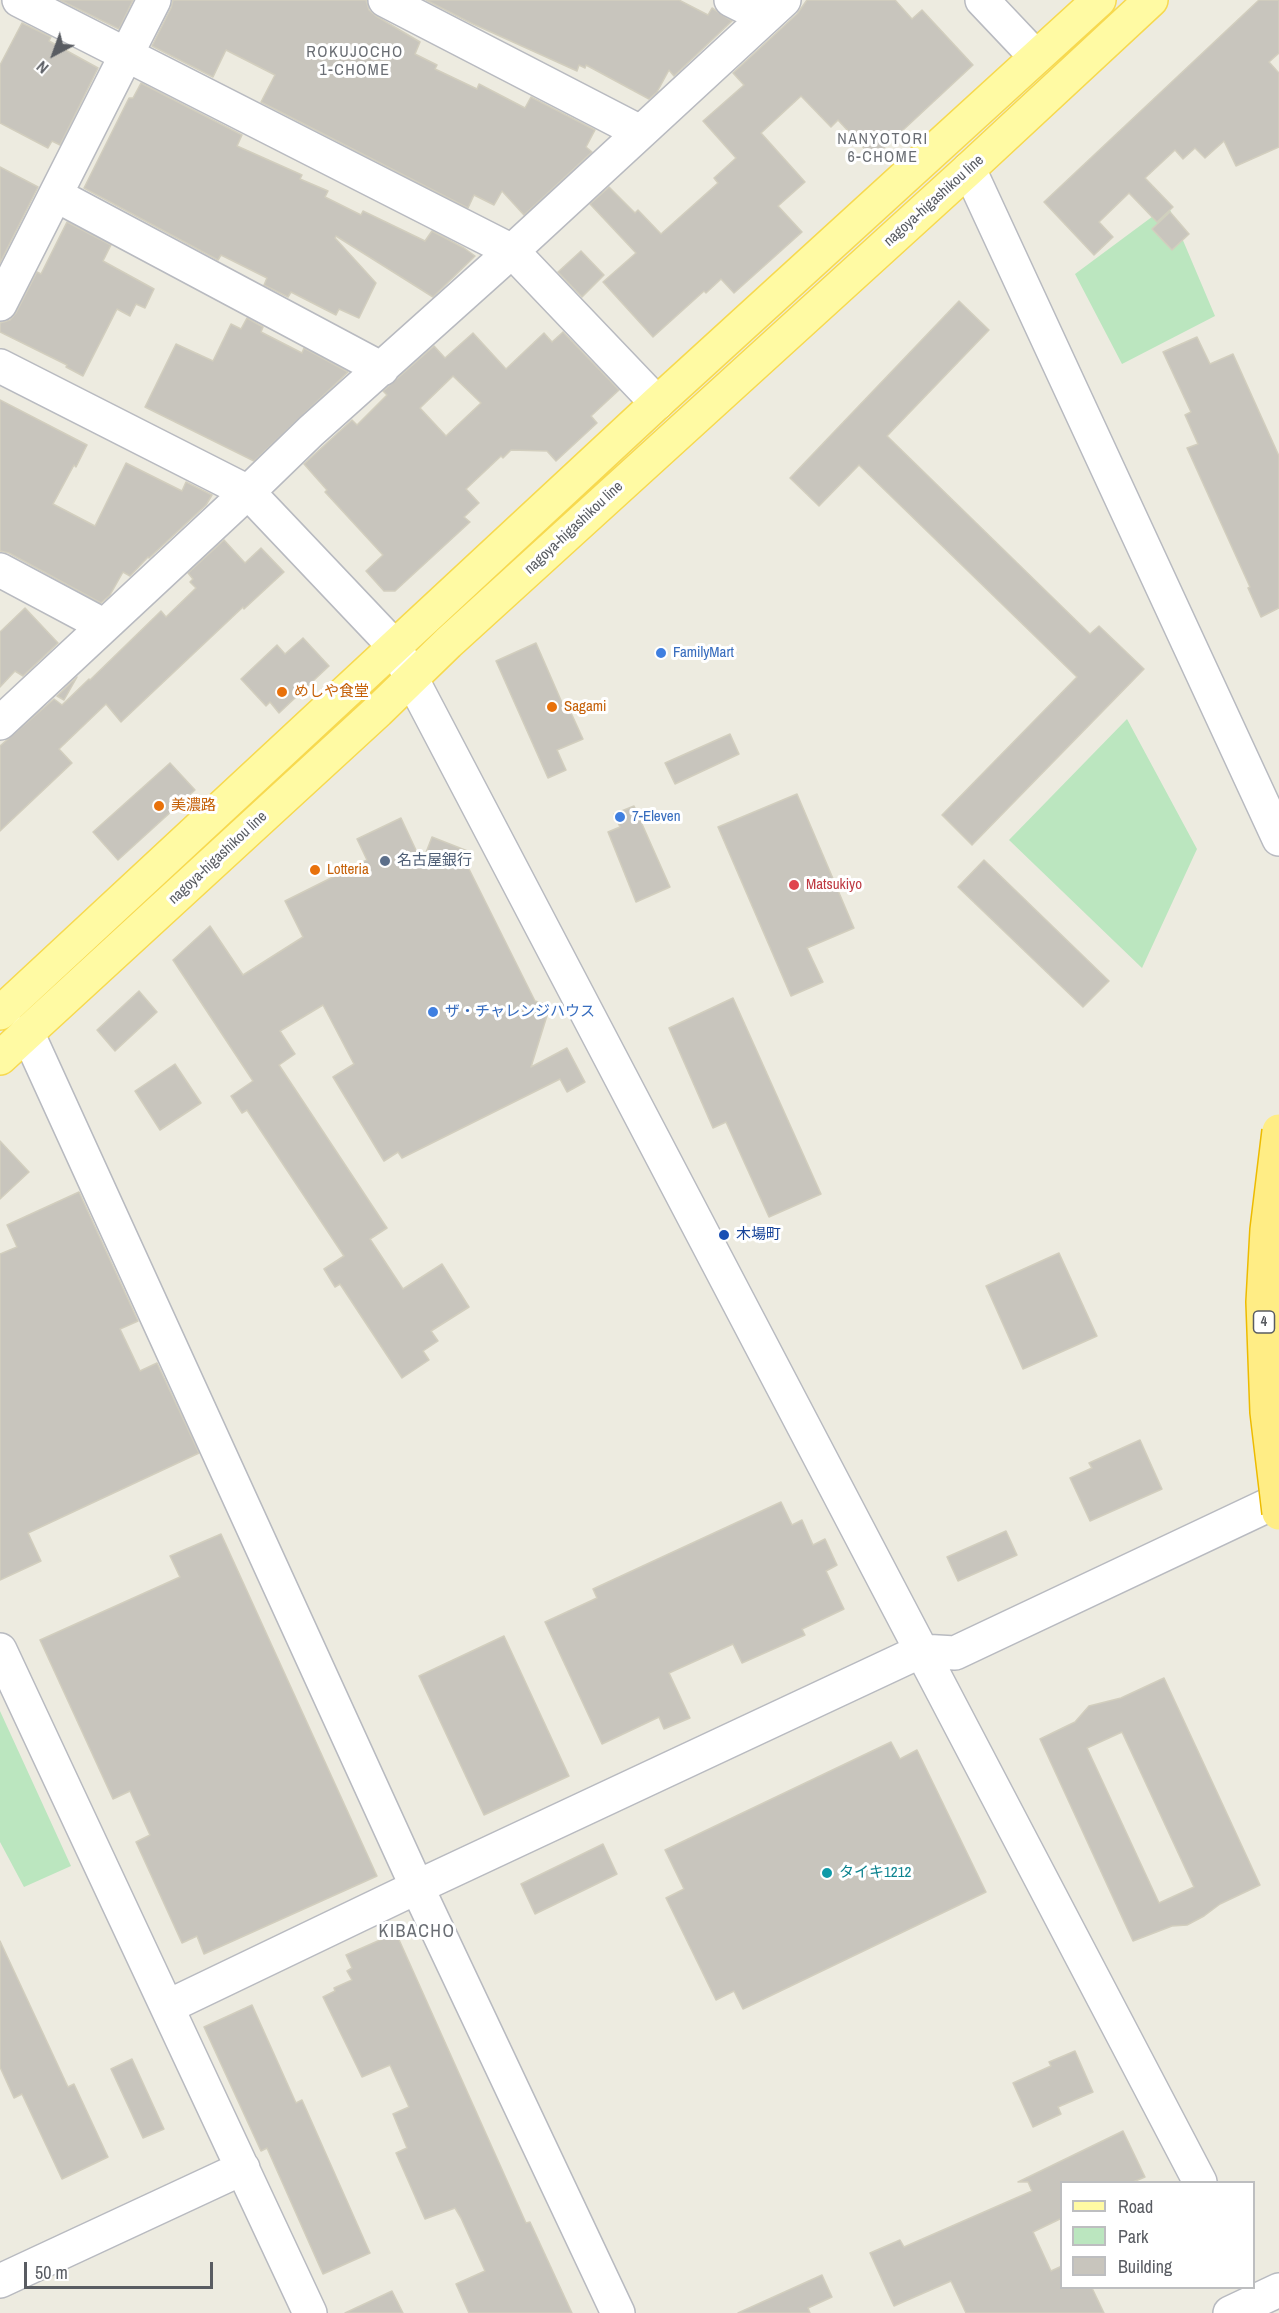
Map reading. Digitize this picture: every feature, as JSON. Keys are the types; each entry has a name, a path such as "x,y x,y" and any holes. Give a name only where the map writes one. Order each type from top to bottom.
{"highway":[{"name":"4","path":"1279,1131 1267,1230 1263,1302 1267,1412 1279,1513"}],"main road":[{"path":"2,1009 657,403 1099,0"},
{"name":"nagoya-higashikou line","path":"0,1058 680,430 969,169 1151,0"}],"street":[{"path":"19,0 512,252 657,403"},
{"path":"0,304 154,0"},
{"path":"385,0 640,132"},
{"path":"731,0 774,9"},
{"path":"982,0 1036,57"},
{"path":"0,723 311,431 512,252 774,9"},
{"path":"969,169 1279,839"},
{"path":"56,195 382,369"},
{"path":"0,366 248,492 395,647 1199,2181"},
{"path":"0,570 103,625"},
{"path":"27,1032 417,1887 618,2313"},
{"path":"167,2007 921,1651 955,1653 1279,1500"},
{"path":"0,1650 310,2313"},
{"path":"0,2281 243,2168"},
{"path":"1230,2313 1264,2291"}],"green space":[{"path":"1168,205 1215,316 1122,364 1075,274"},
{"path":"1127,719 1197,849 1142,968 1009,840"},
{"path":"0,1711 71,1866 24,1887 0,1842"}],"building":[{"path":"60,0 133,0 119,29"},
{"path":"173,0 366,0 369,10 376,16 420,42 415,54 437,65 435,69 477,89 479,84 525,108 531,97 595,130 586,147 592,152 524,215 502,191 494,205 474,195 468,208 261,102 275,75 226,50 213,77 152,46"},
{"path":"426,0 679,0 708,15 712,8 732,21 674,76 669,70 657,92 649,99 586,65 585,68 579,65 577,71"},
{"path":"807,0 895,0 912,19 922,10 973,65 873,158 838,120 831,127 801,96 761,133 805,182 778,206 802,232 734,293 721,279 706,293 704,291 653,337 603,282 636,253 590,204 609,187 635,213 638,210 661,234 718,183 714,178 736,158 703,121 744,85 733,73 797,14"},
{"path":"1259,0 1279,0 1279,53 1269,62 1279,73 1279,147 1236,166 1224,141 1205,158 1195,148 1183,159 1175,150 1145,178 1173,207 1157,222 1129,193 1099,222 1113,237 1094,255 1044,202"},
{"path":"22,23 51,37 49,41 98,68 60,145 52,141 48,148 0,123 0,65"},
{"path":"141,83 242,135 237,146 302,175 300,179 328,191 325,197 361,215 363,211 425,241 432,231 475,256 433,297 336,236 335,238 376,283 359,318 339,309 336,315 291,292 288,297 264,285 267,278 221,255 218,260 84,188 129,98 133,98"},
{"path":"0,167 38,187 0,263"},
{"path":"1170,212 1189,234 1172,250 1152,229"},
{"path":"67,222 111,245 103,261 154,289 145,308 136,304 130,316 117,309 83,376 66,367 67,365 0,332 0,323 10,320 16,313 37,272 41,274"},
{"path":"581,251 604,275 582,297 558,272"},
{"path":"959,301 989,330 887,436 1090,634 1099,626 1144,669 972,845 942,815 1077,677 859,465 819,506 790,478"},
{"path":"247,318 263,327 261,332 302,353 304,348 348,372 254,461 145,407 176,344 213,361 231,324 241,329"},
{"path":"563,332 619,390 591,416 597,423 556,461 547,451 511,450 503,458 501,456 466,489 479,503 464,517 470,522 395,591 384,591 366,571 383,555 325,492 327,490 304,464 352,420 357,425 387,395 383,391 434,346 445,358 473,333 506,369 544,333 552,342","holes":["453,376 481,403 446,436 420,408"]},
{"path":"1197,337 1210,364 1233,354 1279,456 1279,608 1261,617 1248,588 1250,587 1187,448 1198,444 1185,415 1191,412 1163,352"},
{"path":"0,400 87,445 53,504 95,526 126,463 182,491 186,482 212,495 206,505 130,576 123,572 110,595 101,603 9,553 0,551"},
{"path":"224,540 245,563 261,548 284,572 244,609 243,607 121,722 106,704 59,749 72,763 0,831 0,746 54,699 62,705 161,611 166,617 196,588 190,582 193,579 188,573"},
{"path":"25,608 58,643 23,676 15,671 0,687 0,632"},
{"path":"303,638 329,666 279,713 270,702 266,706 241,679 277,645 285,654"},
{"path":"536,643 563,705 567,704 583,739 557,750 566,770 548,778 496,661"},
{"path":"77,677 64,700 57,696"},
{"path":"730,734 739,754 675,784 665,763"},
{"path":"170,763 195,790 118,860 93,832"},
{"path":"797,794 854,928 807,948 823,982 791,996 718,827"},
{"path":"634,806 670,887 636,902 608,832 620,827 614,814"},
{"path":"401,818 422,863 432,837 470,852 466,863 535,1001 550,1006 531,1067 567,1048 585,1082 567,1092 560,1079 402,1158 398,1152 384,1161 333,1077 354,1064 323,1005 280,1031 295,1054 279,1065 387,1228 370,1239 403,1289 442,1264 469,1307 431,1331 438,1341 423,1351 429,1360 402,1378 340,1284 335,1287 324,1269 344,1256 247,1110 242,1113 231,1096 253,1081 173,960 210,926 243,975 303,937 285,901 367,860 357,839"},
{"path":"984,860 1109,981 1083,1007 958,887"},
{"path":"139,991 157,1012 115,1051 97,1030"},
{"path":"733,998 821,1194 769,1217 726,1122 713,1128 669,1028"},
{"path":"175,1064 201,1103 160,1130 135,1091"},
{"path":"0,1141 29,1172 0,1199"},
{"path":"79,1192 138,1321 120,1329 140,1371 157,1363 199,1453 28,1533 41,1561 0,1580 0,1254 17,1247 7,1225"},
{"path":"1059,1253 1097,1336 1023,1369 986,1286"},
{"path":"1140,1440 1162,1489 1090,1521 1070,1478 1092,1468 1089,1463"},
{"path":"781,1502 792,1525 802,1520 813,1545 825,1539 837,1565 826,1571 844,1609 802,1629 805,1635 742,1663 733,1644 669,1673 690,1718 664,1729 659,1717 602,1744 545,1622 597,1598 593,1589"},
{"path":"1006,1531 1017,1555 958,1581 947,1557"},
{"path":"221,1534 377,1876 204,1954 197,1936 182,1943 136,1842 150,1835 130,1791 113,1799 40,1640 180,1577 170,1556"},
{"path":"504,1636 569,1776 484,1815 419,1676"},
{"path":"1164,1678 1260,1885 1220,1904 1187,1925 1172,1926 1133,1941 1040,1739 1075,1722 1089,1706 1121,1698","holes":["1122,1732 1194,1887 1159,1903 1087,1748"]},
{"name":"タイキ1212","path":"891,1742 900,1759 917,1750 986,1892 743,2009 734,1991 716,2000 666,1898 684,1889 665,1850"},
{"path":"603,1844 617,1874 535,1914 521,1884"},
{"path":"396,1933 526,2223 530,2222 572,2313 469,2313 456,2284 485,2271 461,2218 455,2208 425,2219 396,2153 407,2148 393,2114 409,2107 390,2065 362,2077 323,1997 335,1991 334,1988 352,1980 347,1971 352,1968 346,1955"},
{"path":"0,1941 68,2087 74,2084 108,2157 62,2179 22,2094 14,2098 0,2067"},
{"path":"252,2005 296,2103 302,2100 370,2253 323,2274 267,2148 261,2151 204,2027"},
{"path":"1075,2051 1093,2092 1058,2107 1061,2114 1033,2127 1013,2083 1051,2066 1049,2062"},
{"path":"132,2059 164,2129 143,2138 111,2069"},
{"path":"1123,2131 1145,2177 1135,2181 1060,2181 1060,2219 1033,2232 1051,2271 1060,2267 1060,2289 1092,2289 1104,2313 966,2313 951,2281 894,2306 870,2253 900,2240 904,2247 1032,2191 1028,2182 1018,2182"},
{"path":"822,2275 832,2297 808,2308 810,2313 738,2313"},
{"path":"392,2291 403,2313 345,2313"}],"place":[{"name":"FamilyMart","path":"661,653"},
{"name":"めしや食堂","path":"282,692"},
{"name":"Sagami","path":"552,707"},
{"name":"美濃路","path":"159,806"},
{"name":"7-Eleven","path":"620,817"},
{"name":"名古屋銀行","path":"385,861"},
{"name":"Lotteria","path":"315,870"},
{"name":"Matsukiyo","path":"794,885"},
{"name":"ザ・チャレンジハウス","path":"433,1012"},
{"name":"木場町","path":"724,1235"},
{"name":"タイキ1212","path":"827,1873"}],"district":[{"name":"ROKUJOCHO 1-CHOME","path":"355,62"},
{"name":"NANYOTORI 6-CHOME","path":"883,149"},
{"name":"KIBACHO","path":"417,1932"}]}
